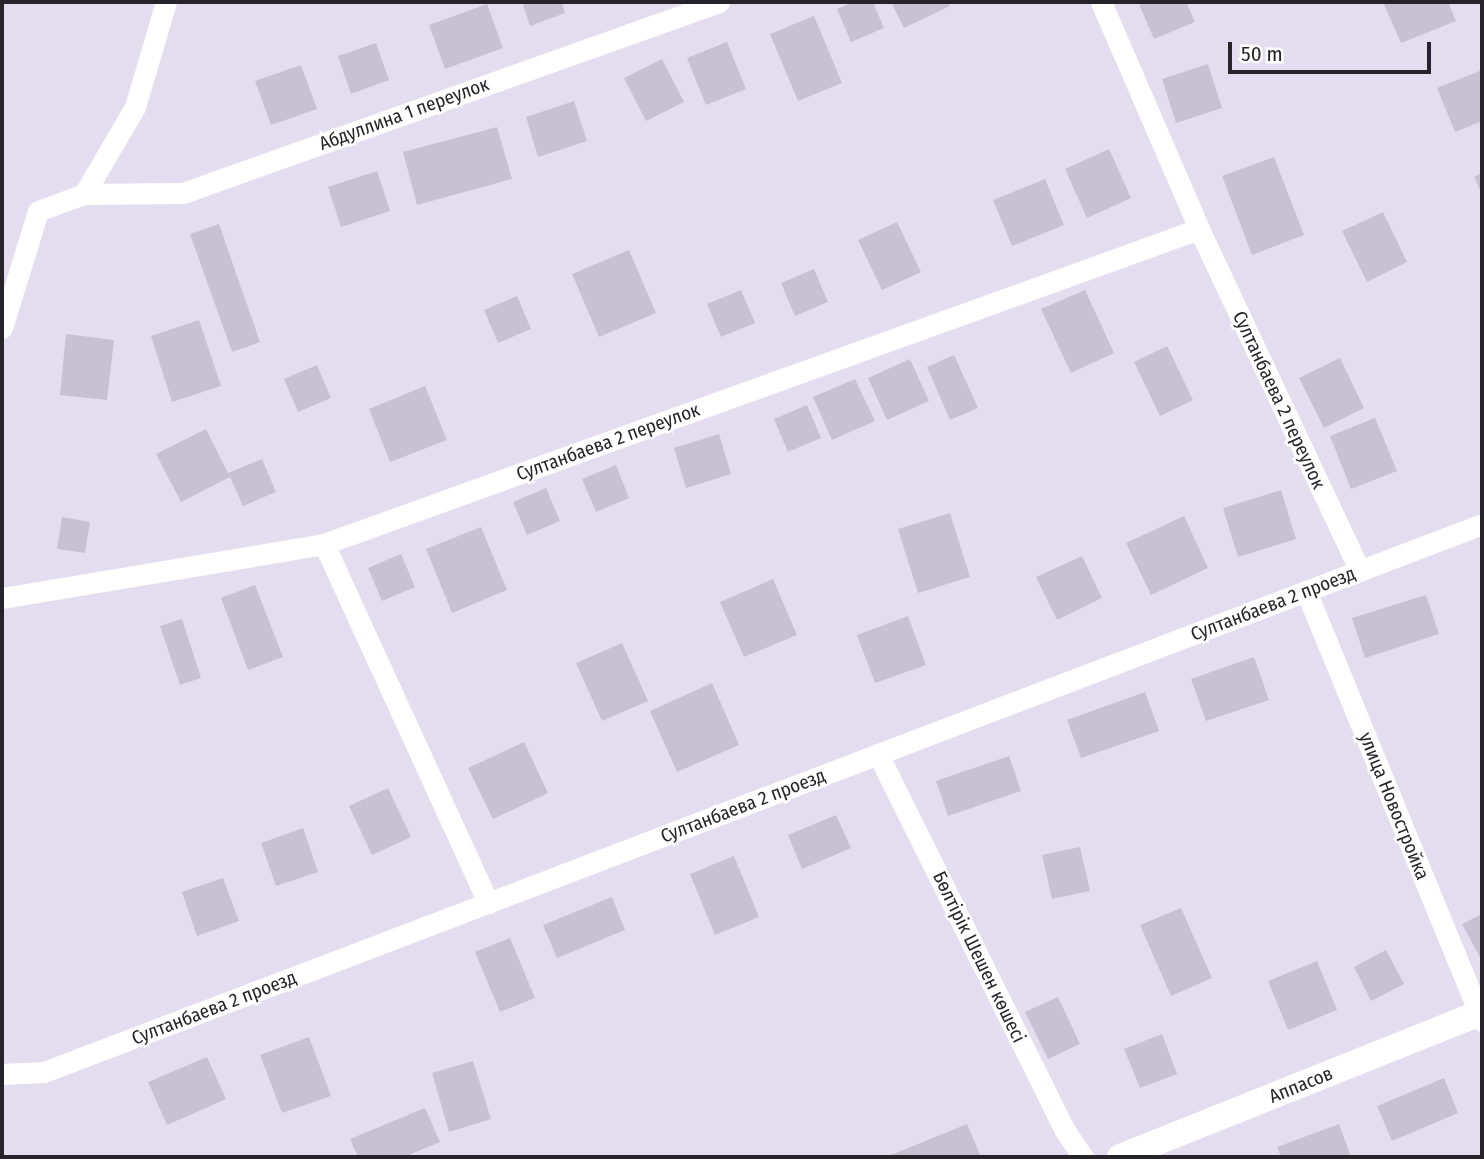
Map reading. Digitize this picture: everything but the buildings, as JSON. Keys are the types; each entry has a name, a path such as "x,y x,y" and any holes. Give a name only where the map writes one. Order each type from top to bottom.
{"street":[{"path":"84,194 135,107 166,2"},
{"name":"Абдуллина 1 переулок","path":"2,328 38,211 84,194 183,193 719,2"},
{"name":"Султанбаева 2 переулок","path":"1101,2 1199,229 1360,571"},
{"name":"Султанбаева 2 переулок","path":"2,598 324,544 1199,229"},
{"name":"Султанбаева 2 проезд","path":"2,1074 44,1072 1482,524"},
{"path":"324,544 488,903"},
{"name":"улица Новостройка","path":"1306,591 1481,1016"},
{"name":"Бөлтірік Шешен көшесі","path":"878,754 1064,1129 1083,1157"},
{"name":"Аппасов","path":"1120,1157 1481,1016"}]}
